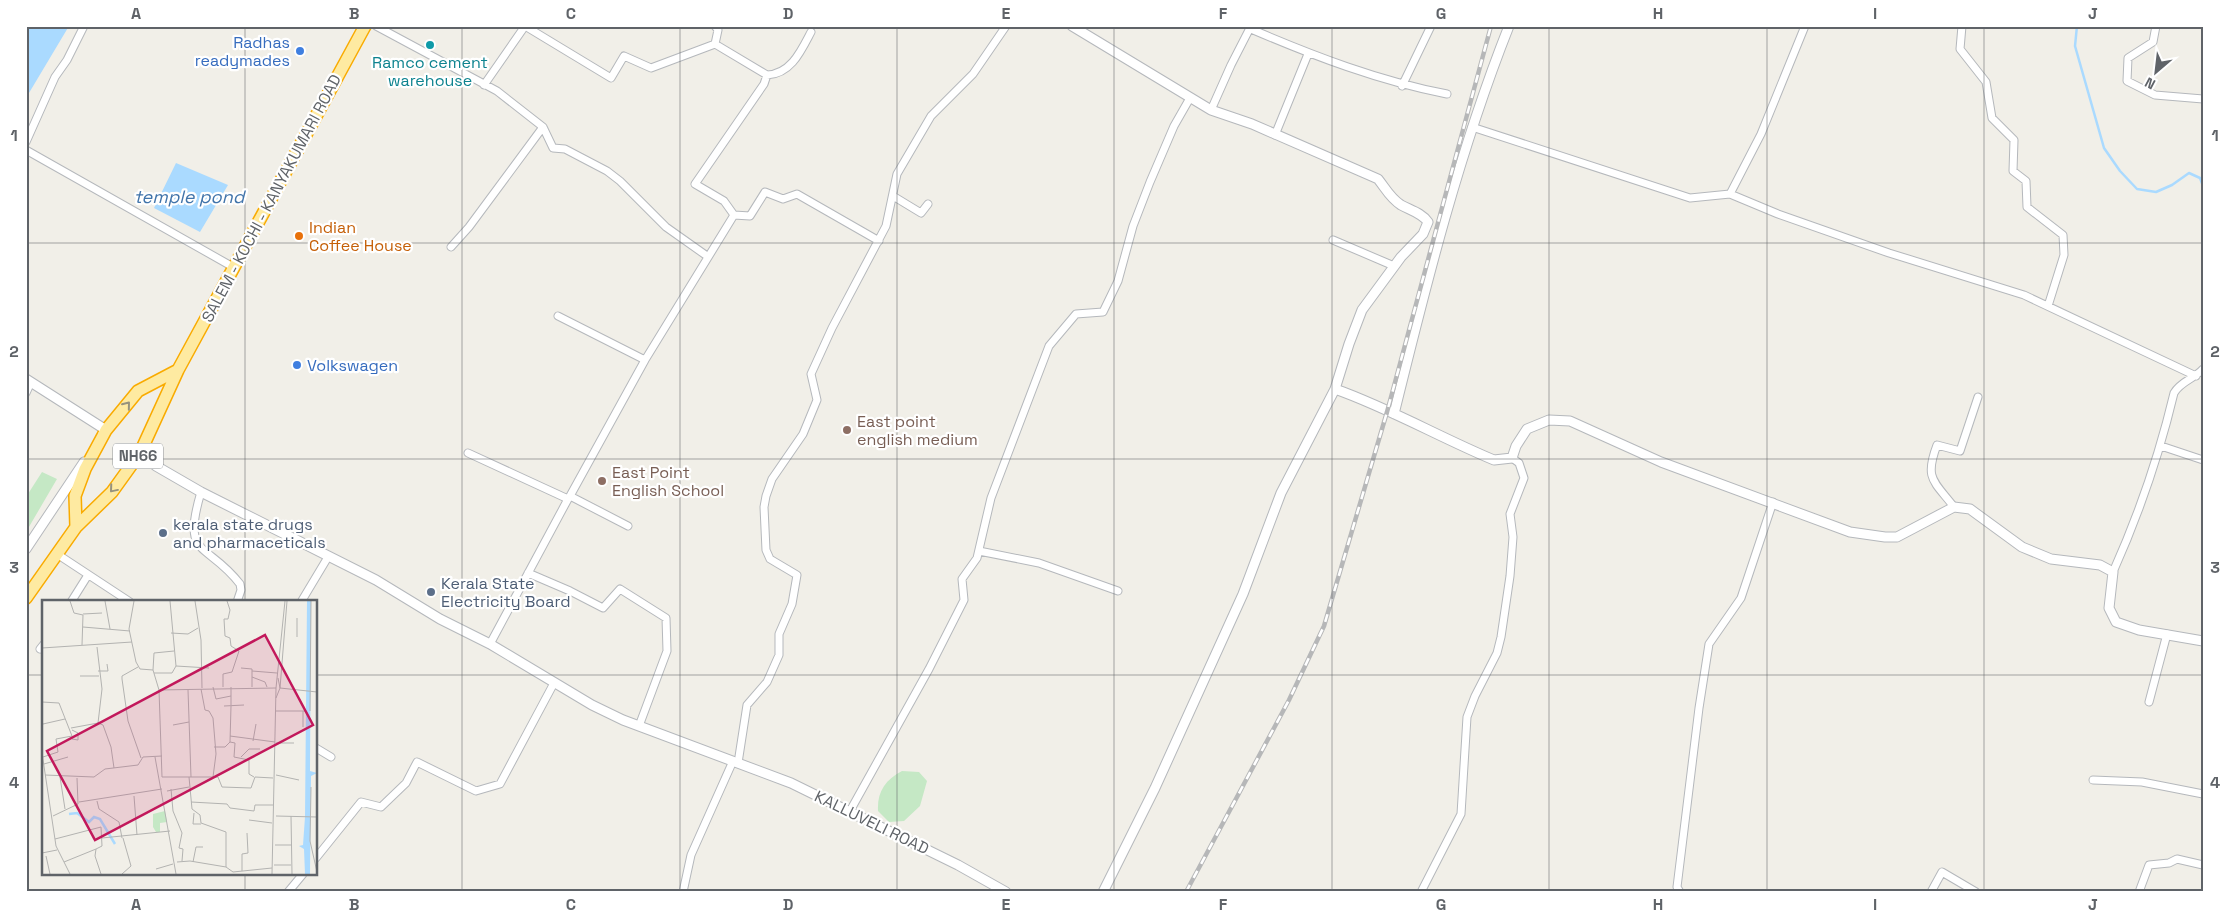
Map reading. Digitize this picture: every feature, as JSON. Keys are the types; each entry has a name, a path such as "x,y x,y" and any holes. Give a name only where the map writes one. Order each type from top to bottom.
{"highway":[{"name":"SALEM - KOCHI - KANYAKUMARI ROAD","path":"178,370 365,26"},
{"path":"76,526 75,496 85,469 106,430 138,391 178,370"},
{"name":"NH66","path":"26,598 76,526 112,492 140,453 178,370"}],"street":[{"path":"26,142 55,77 84,26"},
{"path":"376,26 497,91 543,127 553,148 565,149 606,171 620,181 666,227 707,256"},
{"path":"484,85 525,26 611,78 624,56 651,68 715,44"},
{"path":"714,26 718,30 715,44"},
{"path":"683,892 691,855 736,762 747,705 767,682 779,655 778,634 792,604 797,575 770,559 766,550 764,507 772,479 803,434 817,400 811,374 886,226 897,174 931,116 973,74 1006,26"},
{"path":"1072,26 1211,110 1378,179 1389,196 1402,206 1425,217 1428,226 1394,266 1362,310 1348,344 1335,390 1281,493 1243,594 1155,788 1103,892"},
{"path":"1402,86 1431,26"},
{"path":"1394,414 1415,329 1472,126 1509,26"},
{"path":"1730,194 1761,134 1805,26"},
{"path":"1962,26 1960,49 1986,82 1992,118 2014,140 2012,171 2026,181 2027,208 2063,235 2064,255 2048,306"},
{"path":"2156,26 2153,42 2128,58 2127,81 2155,95 2203,99"},
{"path":"1211,110 1230,65 1251,27 1308,54 1327,58 1402,86 1447,94"},
{"path":"715,44 767,75 778,75 797,58 811,32"},
{"path":"1275,135 1308,54"},
{"path":"734,215 724,201 695,184 764,84 767,75"},
{"path":"850,811 964,600 962,579 977,558 991,498 1049,346 1076,314 1103,312 1118,281 1133,226 1150,182 1174,126 1190,98"},
{"path":"1472,126 1690,198 1730,194 1778,214 1889,253 2024,294 2196,376"},
{"path":"451,247 470,227 543,127"},
{"path":"26,150 233,267"},
{"path":"734,215 750,216 765,192 783,199 797,194 879,241"},
{"path":"893,196 921,213 928,204"},
{"path":"490,644 645,360 707,256 734,215"},
{"path":"1333,240 1394,266"},
{"path":"558,316 645,360"},
{"path":"2203,368 2196,376 2178,386 2174,393 2161,446 2135,523 2113,572 2109,608 2116,622 2139,630 2203,641"},
{"path":"26,392 29,380 106,430 26,549"},
{"path":"1335,390 1368,401 1494,460 1512,458 1520,463 1524,478 1510,514 1513,537 1510,576 1501,637 1497,652 1475,696 1468,718 1461,814 1421,892"},
{"path":"1954,507 1933,480 1930,464 1938,445 1960,451 1978,397"},
{"path":"1512,458 1516,446 1528,429 1549,420 1570,421 1661,462 1850,532 1896,537 1909,532 1937,514 1954,507 1970,509 2022,546 2051,559 2100,565 2113,572"},
{"path":"2161,446 2203,460"},
{"path":"468,452 569,497 628,526"},
{"name":"KALLUVELI ROAD","path":"140,453 156,466 202,492 376,580 440,619 490,644 602,710 638,726 790,783 958,865 1006,892"},
{"path":"202,492 194,517 194,534 199,547 240,584 241,590 238,600"},
{"path":"1680,892 1678,887 1698,708 1709,644 1741,598 1773,502"},
{"path":"979,550 1038,563 1118,591"},
{"path":"57,554 127,600"},
{"path":"302,600 328,557"},
{"path":"528,573 603,608 620,589 666,618 667,651 638,726"},
{"path":"72,600 88,575"},
{"path":"2149,702 2167,634"},
{"path":"318,856 361,802 381,806 406,783 417,762 476,791 500,784 554,683"},
{"path":"318,749 331,757"},
{"path":"2093,780 2142,782 2203,794"},
{"path":"2139,892 2149,865 2169,863 2176,859 2203,865"},
{"path":"1931,892 1942,872 1976,892"},
{"path":"288,892 301,876"}],"green space":[{"path":"42,472 57,479 26,532 26,497"},
{"path":"902,771 919,772 927,781 920,806 904,821 889,822 878,811 879,798 883,787 891,778"}],"water":[{"path":"26,26 69,26 26,98"},
{"name":"temple pond","path":"176,163 228,185 200,232 154,208"}],"waterway":[{"path":"2077,26 2075,46 2104,148 2120,171 2137,189 2156,192 2172,185 2189,173 2200,178 2203,186"}],"railway":[{"path":"1186,892 1289,700 1324,626 1387,412 1491,26"}],"place":[{"name":"Ramco cement warehouse","path":"430,45"},
{"name":"Radhas readymades","path":"300,51"},
{"name":"Indian Coffee House","path":"299,236"},
{"name":"Volkswagen","path":"297,365"},
{"name":"East point english medium","path":"847,430"},
{"name":"East Point English School","path":"602,481"},
{"name":"kerala state drugs and pharmaceticals","path":"163,533"},
{"name":"Kerala State Electricity Board","path":"431,592"}]}
